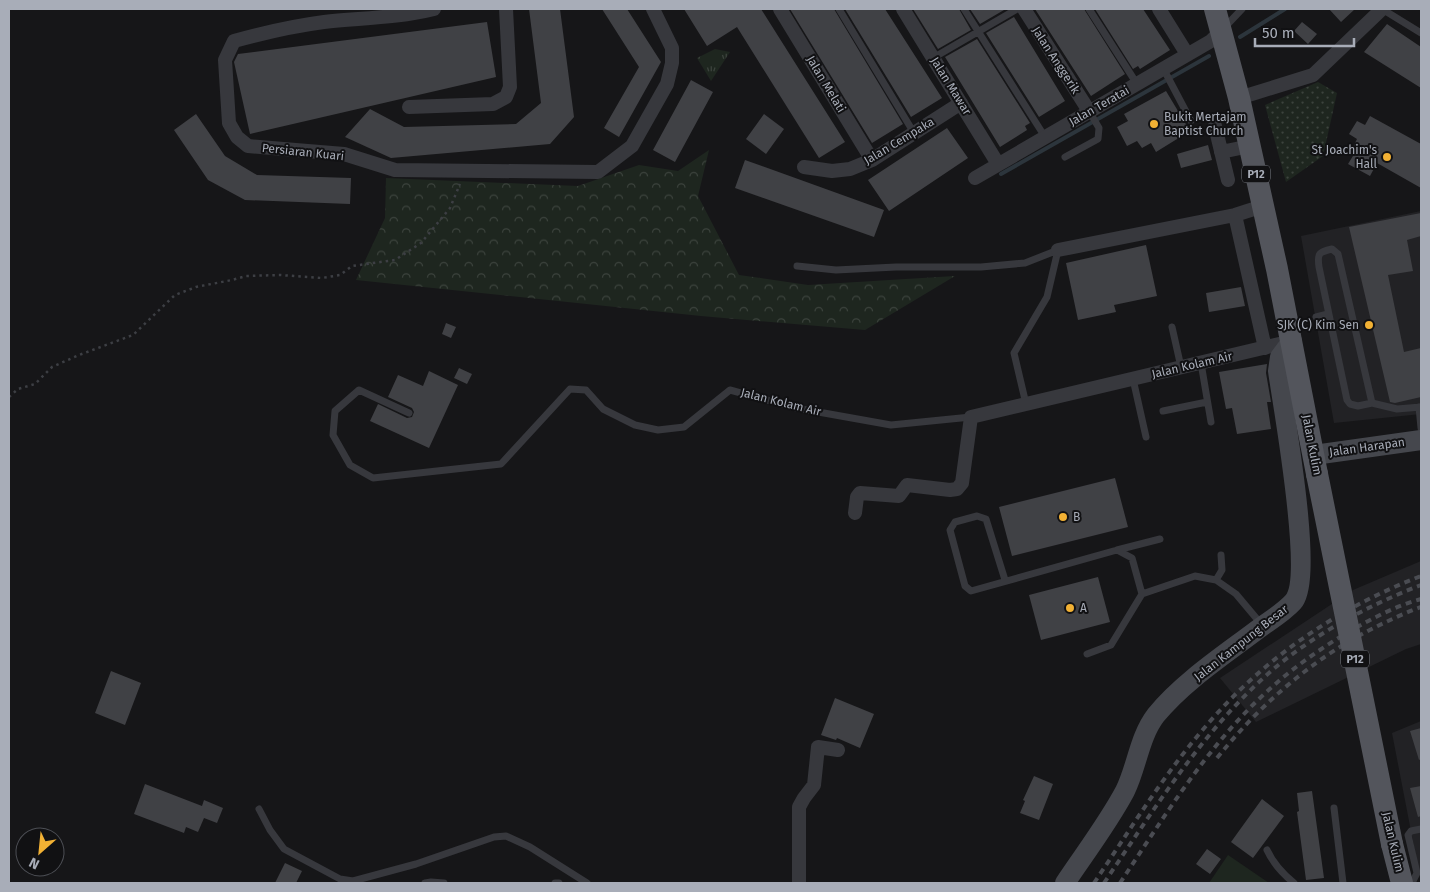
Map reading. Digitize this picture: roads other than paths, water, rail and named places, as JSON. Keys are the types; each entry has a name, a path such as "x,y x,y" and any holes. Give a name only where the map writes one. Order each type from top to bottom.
{"main road":[{"name":"Jalan Kulim","path":"1215,9 1240,98 1292,341 1392,844 1402,883"}],"street":[{"name":"Persiaran Kuari","path":"434,9 416,13 321,23 262,33 234,42 224,60 229,123 237,137 248,146 344,154 394,170 598,172 632,146 667,84 672,63 672,48 653,9"},
{"path":"409,107 493,104 506,97 510,87 506,9"},
{"name":"Jalan Melati","path":"780,9 872,160"},
{"name":"Jalan Mawar","path":"903,9 998,164"},
{"name":"Jalan Anggerik","path":"1024,9 1089,111"},
{"path":"1159,9 1187,54"},
{"path":"1240,98 1313,75 1382,9"},
{"name":"Jalan Teratai","path":"975,178 1211,41 1221,31"},
{"name":"Jalan Cempaka","path":"804,167 832,171 850,169 872,160 961,103"},
{"path":"1215,126 1228,180"},
{"path":"1221,152 1250,146"},
{"path":"1058,250 1235,214 1263,206"},
{"path":"1235,214 1265,348"},
{"name":"Jalan Kolam Air","path":"970,417 1292,341"},
{"name":"Jalan Kampung Besar","path":"1065,883 1125,791 1133,773 1145,734 1156,715 1206,669 1294,601 1300,579 1296,486 1278,371 1280,357 1292,341"},
{"path":"855,513 857,497 860,494 899,496 907,485 950,490 958,489 962,483 970,417"},
{"name":"Jalan Harapan","path":"1315,464 1421,440"},
{"path":"799,883 799,807 814,784 818,747 838,750"}],"lane":[{"path":"839,9 914,133"},
{"path":"964,9 1045,137"},
{"path":"933,58 1017,9"},
{"path":"1090,9 1136,84"},
{"path":"1221,31 1242,9"},
{"path":"1382,9 1421,33"},
{"path":"1163,68 1191,121"},
{"path":"1065,157 1098,139 1099,128 1089,111"},
{"path":"1372,402 1338,254 1332,249 1320,252 1318,261 1346,400 1350,404 1358,406 1372,402 1396,409 1420,407 1421,428"},
{"path":"797,266 836,270 896,267 981,267 1025,263 1058,250"},
{"path":"1026,404 1014,353 1046,297 1058,250"},
{"path":"1316,317 1328,314"},
{"path":"1172,327 1181,367"},
{"path":"1201,362 1210,422"},
{"path":"1133,379 1146,437"},
{"name":"Jalan Kolam Air","path":"409,413 359,390 335,411 333,435 350,465 373,478 501,464 570,389 586,390 603,409 634,425 658,430 684,427 730,390 796,408 891,425 970,417"},
{"path":"1163,411 1207,402"},
{"path":"1005,580 986,519 977,516 955,522 950,530 965,586 971,590 1160,539"},
{"path":"1117,550 1132,558 1142,594"},
{"path":"1216,580 1222,570 1221,555"},
{"path":"1087,654 1111,645 1142,594 1194,576 1216,580 1236,594 1262,626"},
{"path":"1334,808 1343,883"},
{"path":"259,810 270,830 284,849 340,879 353,881 416,864 494,837 506,836 530,847 587,883"},
{"path":"1412,883 1416,874 1408,835 1411,831 1421,829"},
{"path":"1266,850 1287,878 1294,883"},
{"path":"425,883 444,883"}],"waterway":[{"path":"1240,37 1285,9"},
{"path":"1001,174 1209,56"}],"railway":[{"path":"1094,883 1176,763 1228,701 1252,678 1304,638 1332,620 1361,603 1421,576"},
{"path":"1104,883 1185,766 1230,711 1255,686 1282,662 1332,628 1385,600 1421,585"},
{"path":"1120,883 1185,786 1221,740 1260,698 1301,663 1345,634 1382,614 1421,599"},
{"path":"1217,758 1253,717 1315,664 1361,634 1421,607"}],"place":[{"name":"Bukit Mertajam Baptist Church","path":"1154,124"},
{"name":"St Joachim's Hall","path":"1387,157"},
{"name":"SJK (C) Kim Sen","path":"1369,325"},
{"name":"B","path":"1063,517"},
{"name":"A","path":"1070,608"}]}
